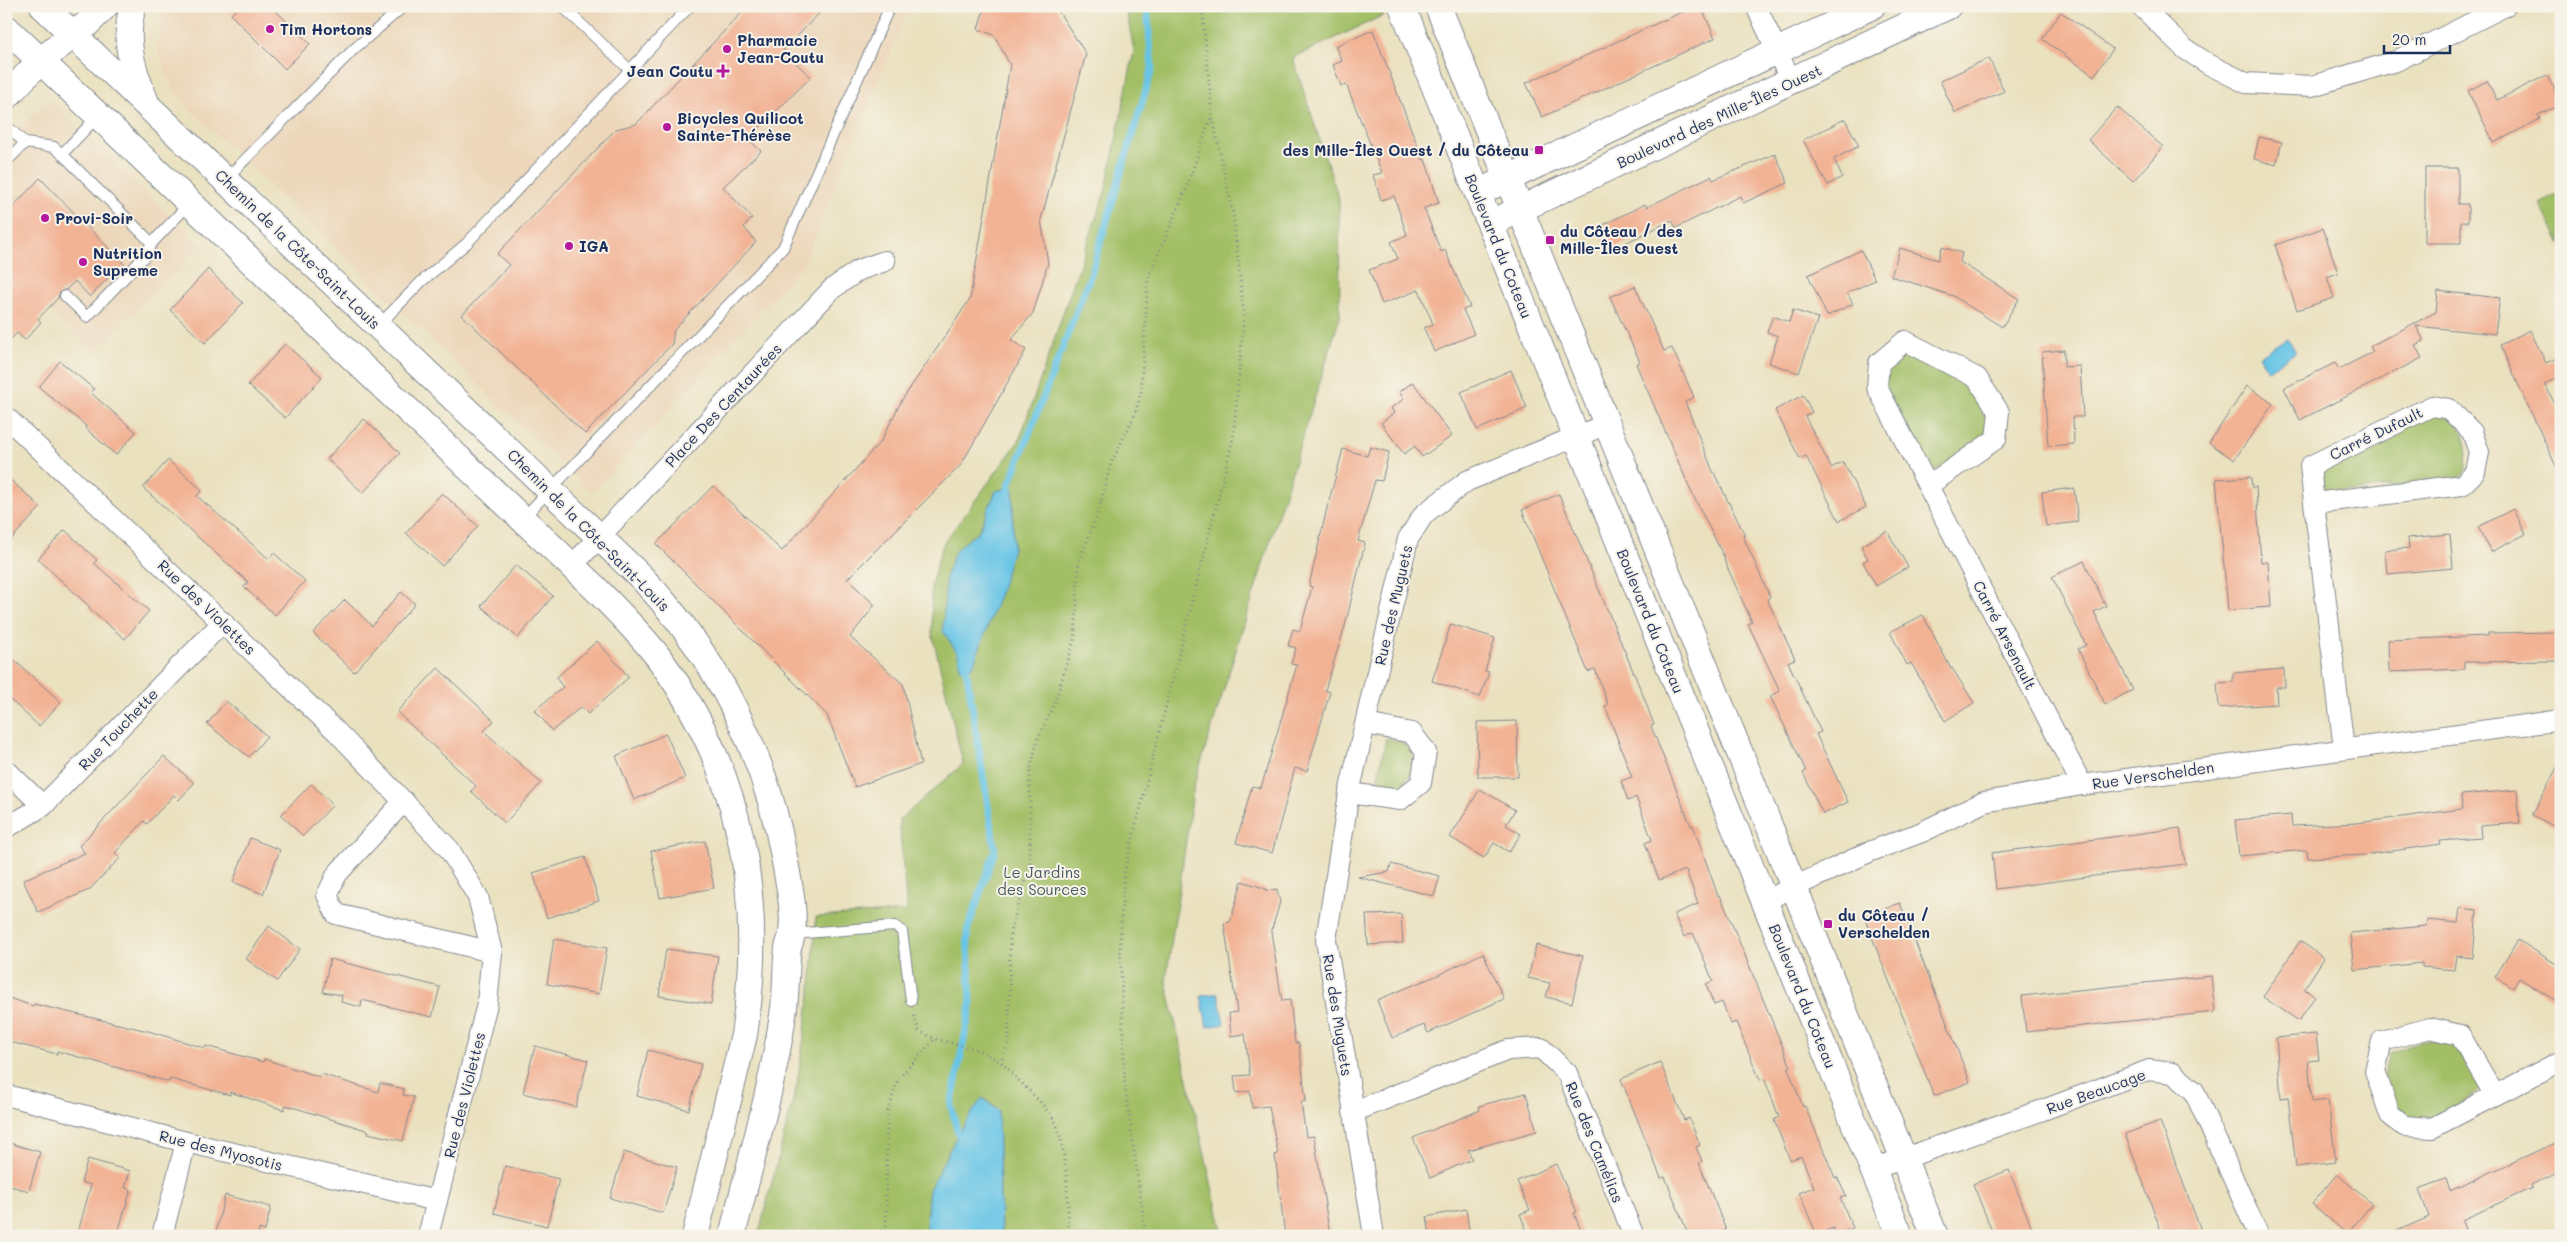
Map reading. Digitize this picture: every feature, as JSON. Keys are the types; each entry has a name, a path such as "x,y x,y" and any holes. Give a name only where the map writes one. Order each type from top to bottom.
{"street":[{"name":"Chemin de la Côte-Saint-Louis","path":"43,6 70,22 147,105 600,536 655,592 694,640 738,715 765,779 786,867 792,934 788,948 786,995 777,1047 732,1236"},
{"path":"6,97 40,61 70,22 105,6"},
{"path":"134,6 128,31 130,61 147,105"},
{"name":"Boulevard du Coteau","path":"1402,6 1900,1236"},
{"path":"1438,6 1935,1236"},
{"path":"1756,6 1791,81"},
{"path":"1478,193 1872,6"},
{"name":"Boulevard des Mille-Îles Ouest","path":"1490,223 1948,6"},
{"path":"2141,6 2185,49 2210,65 2246,82 2312,86 2396,61 2506,6"},
{"path":"6,28 572,566 628,622 670,675 704,735 728,794 740,836 750,890 752,974 750,1004 695,1236"},
{"name":"Place Des Centaurées","path":"572,566 832,288 859,270 885,261"},
{"path":"351,355 378,326"},
{"name":"Carré Arsenault","path":"1929,485 1996,439 2000,412 1977,378 1906,341 1879,363 1877,387 2082,785"},
{"name":"Carré Dufault","path":"2314,503 2462,485 2474,472 2479,452 2472,432 2449,408 2432,406 2310,466 2314,503 2344,750"},
{"name":"Rue des Violettes","path":"6,417 336,731 449,849 478,897 492,952 487,1004 428,1236"},
{"name":"Rue des Muguets","path":"1374,1236 1326,940 1349,794 1408,539 1424,514 1467,481 1607,424"},
{"name":"Rue Touchette","path":"6,828 43,806 223,622"},
{"name":"Rue Verschelden","path":"1764,901 1984,802 2082,785 2561,720"},
{"path":"1349,794 1400,800 1421,783 1426,752 1412,733 1366,724"},
{"path":"6,770 43,806"},
{"path":"728,794 765,779"},
{"path":"404,801 336,874 327,895 336,914 492,952"},
{"path":"2494,1094 2460,1035 2430,1028 2382,1041 2375,1071 2390,1115 2404,1126 2432,1128 2494,1094 2561,1061"},
{"name":"Rue des Camélias","path":"1353,1112 1508,1050 1541,1048 1567,1073 1634,1236"},
{"name":"Rue Beaucage","path":"1873,1169 2043,1110 2149,1070 2173,1073 2194,1091 2259,1236"},
{"name":"Rue des Myosotis","path":"6,1095 186,1142 437,1201"},
{"path":"162,1236 186,1142"}],"lane":[{"path":"225,180 354,49 404,6"},
{"path":"562,6 630,70"},
{"path":"378,326 421,282 467,243 690,6"},
{"path":"522,519 783,248 890,6"},
{"path":"62,154 98,115"},
{"path":"6,125 24,143 54,147 152,243"},
{"path":"6,162 24,143"},
{"path":"65,296 87,317 144,257 152,243 190,203"},
{"path":"792,934 895,926 902,931 911,1000"}],"path":[{"path":"1146,1236 1125,1086 1120,944 1124,873 1233,439 1244,316 1233,214 1212,114 1202,6"},
{"path":"1000,1062 1010,1042 1010,933 1030,863 1030,770 1038,738 1054,705 1075,638 1079,561 1098,512 1111,463 1135,414 1141,392 1148,278 1186,189 1212,114"},
{"path":"911,1000 915,1022 919,1031 936,1039 954,1042 979,1050 1000,1062 1054,1119 1062,1148 1065,1173 1069,1217 1068,1236"},
{"path":"886,1236 887,1115 898,1079 936,1039"}],"shaded area":[{"path":"164,6 910,6 803,265 592,493 175,95 157,48"},
{"path":"48,99 202,246 94,352 8,270 6,271 6,142"}],"green space":[{"name":"Le Jardins des Sources","path":"1123,6 1380,6 1384,15 1293,58 1339,199 1340,317 1194,785 1166,981 1223,1236 1001,1236 998,1110 983,1098 958,1134 929,1190 925,1236 758,1236 797,1085 811,987 816,917 907,911 899,820 963,764 932,633 931,585 943,544 1019,441 1106,189 1134,51 1126,9","holes":["1013,487 1013,548 973,666 961,670 958,654 956,550 979,531 996,491"]},
{"path":"2561,192 2561,244 2540,204"},
{"path":"1904,348 1969,383 1990,413 1984,436 1931,474 1883,384 1886,366"},
{"path":"2433,413 2452,420 2459,427 2466,443 2465,472 2454,481 2328,493 2322,480 2325,469"},
{"path":"1386,738 1402,742 1414,757 1410,776 1397,789 1376,785"},
{"path":"2423,1041 2446,1042 2462,1056 2482,1090 2432,1117 2406,1119 2396,1108 2384,1075 2390,1053"}],"water":[{"path":"2287,338 2296,352 2268,370 2259,356"},
{"path":"1013,487 1013,548 1001,590 973,666 961,670 958,654 943,631 946,575 956,550 979,531 996,491"},
{"path":"1218,993 1224,1024 1207,1027 1201,996"},
{"path":"982,1098 998,1110 1001,1236 925,1236 929,1190 958,1134"}],"building":[{"name":"Tim Hortons","path":"239,6 271,6 310,44 285,69 231,15"},
{"path":"748,6 826,6 783,51 811,77 748,139 761,151 723,187 752,218 744,227 756,242 674,330 672,344 585,434 462,315 509,265 497,254 616,129 636,124"},
{"path":"985,6 1055,6 1086,54 1041,220 1048,263 1033,313 1011,340 1026,350 961,465 847,579 875,605 850,637 903,684 921,764 855,787 827,715 656,544 713,486 782,551 881,441 902,400 970,299 1010,65 994,35 978,29"},
{"path":"1695,6 1701,6 1715,38 1542,117 1526,83"},
{"path":"2061,12 2113,49 2094,76 2042,39"},
{"path":"1373,30 1423,160 1425,159 1439,203 1424,208 1441,252 1445,250 1470,307 1463,310 1474,334 1434,352 1424,328 1433,324 1419,290 1382,304 1369,270 1398,259 1391,242 1407,235 1394,196 1381,200 1373,175 1382,173 1346,84 1341,86 1333,65 1342,61 1335,46"},
{"path":"1989,58 2004,91 1955,113 1940,81"},
{"path":"2547,75 2561,104 2538,115 2540,119 2494,143 2468,91 2487,81 2497,100"},
{"path":"2117,107 2163,147 2133,181 2088,140"},
{"path":"1845,119 1859,146 1834,159 1842,177 1828,185 1803,140"},
{"path":"2259,137 2282,142 2276,165 2254,159"},
{"path":"1775,154 1788,183 1743,203 1740,196 1676,228 1672,220 1609,251 1597,228 1645,204 1647,207 1711,176 1713,180"},
{"path":"2425,168 2458,168 2458,204 2468,204 2468,222 2461,222 2461,243 2425,243"},
{"path":"40,178 126,266 118,274 112,274 90,297 75,281 67,289 60,292 58,298 38,319 41,322 25,340 17,333 6,344 6,214"},
{"path":"2323,228 2338,273 2327,277 2334,298 2297,310 2275,245"},
{"path":"1942,247 1962,253 1960,262 2019,299 2002,327 1953,296 1891,276 1900,248 1938,260"},
{"path":"1861,250 1875,280 1847,293 1853,304 1827,316 1808,275"},
{"path":"208,269 243,303 205,343 170,310"},
{"path":"1635,286 1664,351 1672,348 1694,397 1685,402 1712,469 1745,535 1743,536 1770,597 1767,599 1795,659 1788,662 1821,732 1816,734 1848,802 1823,814 1803,773 1806,771 1770,696 1780,691 1748,624 1752,622 1725,559 1691,491 1636,364 1640,362 1610,297"},
{"path":"2438,291 2500,298 2495,334 2416,326 2424,341 2415,345 2422,358 2300,420 2284,388 2335,363 2339,369 2373,352 2370,346 2436,312"},
{"path":"1793,310 1818,318 1799,373 1769,363 1778,336 1767,332 1773,316 1789,322"},
{"path":"2530,330 2546,363 2561,356 2561,377 2545,384 2561,417 2561,477 2500,345"},
{"path":"285,344 322,377 285,418 248,385"},
{"path":"2064,350 2064,367 2080,366 2083,417 2073,417 2074,444 2048,446 2042,352"},
{"path":"60,361 94,389 91,393 136,432 116,455 85,428 86,426 39,387"},
{"path":"1511,370 1527,408 1477,430 1461,392"},
{"path":"1413,382 1452,436 1422,457 1415,446 1404,454 1381,423 1394,413 1391,408 1404,399 1399,392"},
{"path":"2247,386 2273,404 2234,460 2209,443"},
{"path":"1803,395 1812,412 1805,416 1831,468 1843,462 1866,507 1839,521 1806,456 1800,459 1775,410"},
{"path":"364,419 400,453 363,493 327,459"},
{"path":"1370,447 1389,452 1382,481 1375,480 1358,541 1365,543 1345,626 1325,690 1330,692 1307,771 1295,768 1272,853 1236,843 1252,786 1261,788 1297,665 1291,664 1296,648 1288,646 1293,629 1300,631 1312,587 1309,586 1326,512 1343,449 1367,456"},
{"path":"168,460 202,490 197,496 269,559 274,553 305,581 275,615 244,587 248,582 143,488"},
{"path":"6,476 41,507 6,545"},
{"path":"2251,477 2252,488 2256,487 2261,562 2268,562 2271,607 2228,610 2216,479"},
{"path":"2074,488 2078,522 2046,526 2042,492"},
{"path":"442,493 478,526 442,566 406,533"},
{"path":"1559,494 1643,695 1654,725 1651,726 1691,826 1693,825 1718,896 1720,895 1791,1067 1788,1068 1803,1107 1805,1106 1835,1178 1837,1177 1846,1196 1840,1198 1853,1228 1836,1235 1833,1228 1817,1235 1799,1193 1814,1187 1801,1156 1790,1160 1774,1120 1779,1117 1764,1078 1760,1080 1736,1022 1731,1024 1722,1002 1714,1005 1706,984 1713,981 1693,933 1684,937 1674,914 1698,904 1686,870 1659,880 1645,843 1652,840 1636,797 1628,801 1621,781 1632,777 1605,706 1608,705 1595,669 1588,672 1522,510"},
{"path":"2513,509 2526,534 2491,552 2478,527"},
{"path":"65,530 97,560 94,563 149,611 125,639 89,609 90,607 38,559"},
{"path":"1887,531 1908,567 1876,586 1863,562 1868,559 1861,546"},
{"path":"2450,534 2453,568 2387,574 2385,550 2409,548 2408,538"},
{"path":"2084,561 2106,606 2094,612 2133,690 2105,704 2078,649 2086,645 2052,577"},
{"path":"516,565 553,596 518,638 481,606"},
{"path":"401,592 415,604 354,672 313,633 345,600 372,626"},
{"path":"1923,615 1951,669 1974,703 1945,721 1911,663 1907,665 1890,632"},
{"path":"1451,624 1495,638 1485,671 1489,672 1480,697 1432,681"},
{"path":"2561,632 2561,661 2464,662 2464,669 2389,672 2388,640 2488,636 2488,633"},
{"path":"597,641 629,677 588,714 581,707 552,731 535,710 563,687 556,678"},
{"path":"6,653 61,702 39,726 6,696"},
{"path":"438,668 494,721 484,731 541,783 505,823 471,791 476,786 397,712"},
{"path":"2284,669 2285,687 2276,687 2277,704 2219,708 2217,683 2233,682 2233,673"},
{"path":"226,701 267,736 249,757 207,724"},
{"path":"1517,721 1518,777 1478,777 1477,722"},
{"path":"666,734 685,778 634,800 616,756"},
{"path":"164,756 194,783 179,800 174,795 147,824 144,821 115,853 120,858 89,890 38,912 23,880 85,853 79,846"},
{"path":"2561,760 2561,830 2532,815"},
{"path":"311,784 333,805 303,836 281,815"},
{"path":"1480,789 1515,810 1506,825 1521,834 1509,852 1494,843 1484,858 1450,837"},
{"path":"2517,790 2520,823 2480,826 2481,838 2440,841 2441,844 2364,855 2308,858 2307,850 2239,856 2235,820 2291,815 2292,826 2357,823 2462,809 2461,795"},
{"path":"2180,828 2185,864 1996,889 1992,853"},
{"path":"250,838 280,850 263,894 233,882"},
{"path":"705,841 714,888 660,898 651,851"},
{"path":"585,857 599,901 547,918 533,873"},
{"path":"1391,864 1440,876 1434,896 1358,877 1389,872"},
{"path":"1242,881 1266,889 1266,891 1277,889 1280,902 1271,932 1282,1001 1290,1000 1295,1043 1299,1043 1306,1101 1301,1102 1306,1137 1314,1136 1330,1236 1285,1236 1275,1155 1278,1154 1269,1106 1252,1108 1250,1091 1236,1093 1234,1076 1250,1075 1245,1034 1231,1036 1229,1013 1237,1012 1224,923 1230,922"},
{"path":"1900,903 1970,1082 1934,1096 1864,917"},
{"path":"2460,908 2477,910 2473,958 2456,956 2454,970 2422,967 2422,963 2354,970 2350,933 2426,926 2427,920 2458,923"},
{"path":"1401,914 1403,943 1368,945 1366,915"},
{"path":"269,926 300,949 277,981 246,959"},
{"path":"554,939 607,948 599,994 547,984"},
{"path":"2518,940 2561,967 2561,1004 2519,978 2513,988 2495,977"},
{"path":"2300,941 2324,958 2304,989 2315,996 2299,1021 2263,997"},
{"path":"1536,945 1583,956 1572,1003 1546,997 1550,983 1528,978"},
{"path":"666,949 718,956 711,1004 659,996"},
{"path":"1483,953 1504,999 1428,1033 1424,1025 1392,1038 1377,1000 1438,975"},
{"path":"330,959 440,987 432,1017 362,1000 361,1007 341,1002 342,995 323,992"},
{"path":"2211,976 2215,1012 2026,1032 2022,996"},
{"path":"6,997 33,1006 34,1004 148,1031 205,1048 206,1046 263,1062 264,1059 320,1077 321,1074 378,1092 380,1083 404,1089 403,1095 414,1097 403,1141 368,1133 369,1131 286,1105 284,1110 230,1092 230,1095 170,1079 169,1082 57,1051 57,1054 6,1041"},
{"path":"2316,1034 2319,1060 2308,1061 2312,1102 2328,1100 2336,1162 2296,1167 2288,1097 2281,1098 2276,1038"},
{"path":"535,1046 588,1060 576,1107 523,1093"},
{"path":"648,1050 701,1064 689,1110 637,1096"},
{"path":"1660,1062 1684,1120 1689,1118 1700,1145 1696,1147 1702,1161 1699,1163 1726,1230 1712,1236 1689,1236 1665,1177 1661,1178 1621,1079"},
{"path":"1526,1093 1537,1131 1468,1150 1472,1159 1430,1178 1413,1138 1480,1110 1479,1106"},
{"path":"2160,1121 2203,1236 2163,1236 2125,1134"},
{"path":"2561,1140 2561,1170 2531,1185 2532,1188 2462,1220 2467,1236 2385,1236 2429,1217 2419,1189 2446,1179 2450,1191"},
{"path":"6,1142 40,1152 29,1191 6,1185"},
{"path":"624,1152 677,1167 663,1213 610,1198"},
{"path":"88,1159 130,1171 125,1188 131,1189 117,1236 77,1236 91,1185 81,1182"},
{"path":"1556,1164 1577,1212 1574,1213 1583,1236 1529,1236 1520,1214 1530,1210 1517,1181"},
{"path":"505,1166 559,1179 547,1226 494,1213"},
{"path":"2009,1170 2035,1236 1994,1236 1973,1184"},
{"path":"2337,1174 2372,1204 2347,1234 2312,1204"},
{"path":"225,1195 271,1207 265,1231 259,1229 258,1236 235,1236 216,1231"},
{"path":"1466,1209 1470,1236 1430,1236 1427,1217"}],"waterway":[{"path":"1008,488 1091,274 1152,69 1147,6"},
{"path":"958,1134 951,1106 971,1004 967,931 995,850 966,668"}],"place":[{"name":"Tim Hortons","path":"270,29"},
{"name":"Pharmacie Jean-Coutu","path":"727,49"},
{"name":"Jean Coutu","path":"723,71"},
{"name":"Bicycles Quilicot Sainte-Thérèse","path":"667,127"},
{"name":"des Mille-Îles Ouest / du Côteau","path":"1539,150"},
{"name":"Provi-Soir","path":"45,218"},
{"name":"du Côteau / des Mille-Îles Ouest","path":"1550,240"},
{"name":"IGA","path":"569,246"},
{"name":"Nutrition Supreme","path":"83,262"},
{"name":"du Côteau / Verschelden","path":"1828,924"}]}
